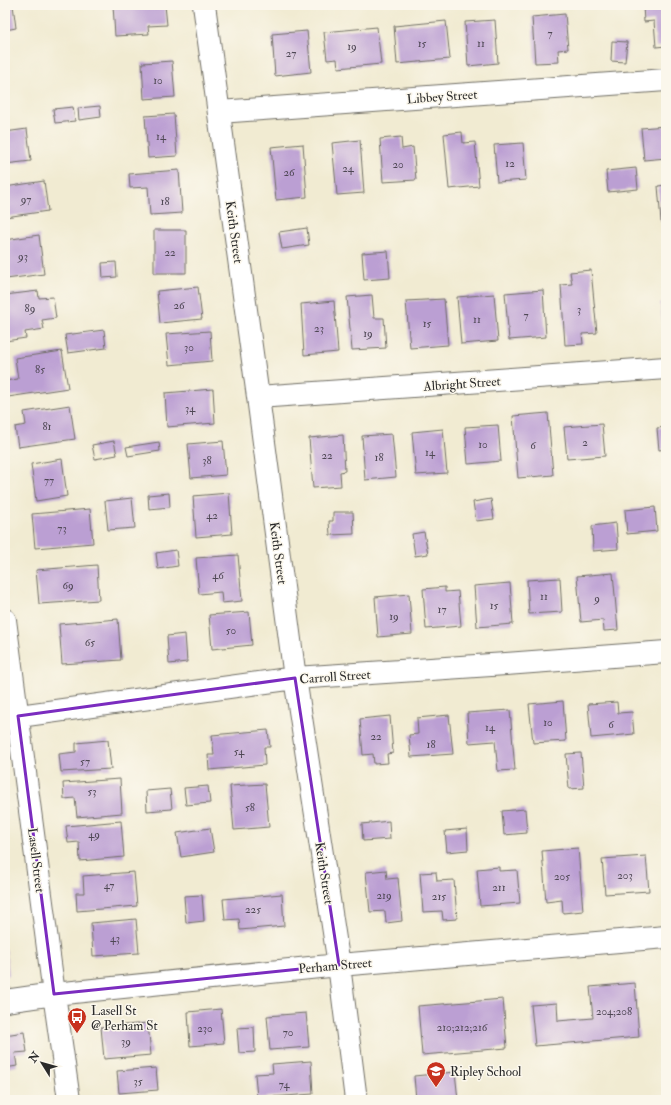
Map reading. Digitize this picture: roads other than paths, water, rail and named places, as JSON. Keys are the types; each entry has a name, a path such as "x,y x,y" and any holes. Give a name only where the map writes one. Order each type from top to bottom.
{"street":[{"name":"Keith Street","path":"204,5 295,678 339,965 356,1100"},
{"name":"Libbey Street","path":"219,112 666,80"},
{"name":"Albright Street","path":"258,397 666,368"},
{"name":"Lasell Street","path":"5,620 12,717 69,1100"},
{"name":"Carroll Street","path":"12,717 295,678 498,665 666,652"},
{"name":"Perham Street","path":"5,1002 54,994 339,965 666,937"}],"place":[{"name":"Lasell St @ Perham St","path":"77,1034"},
{"name":"Ripley School","path":"436,1088"}]}
